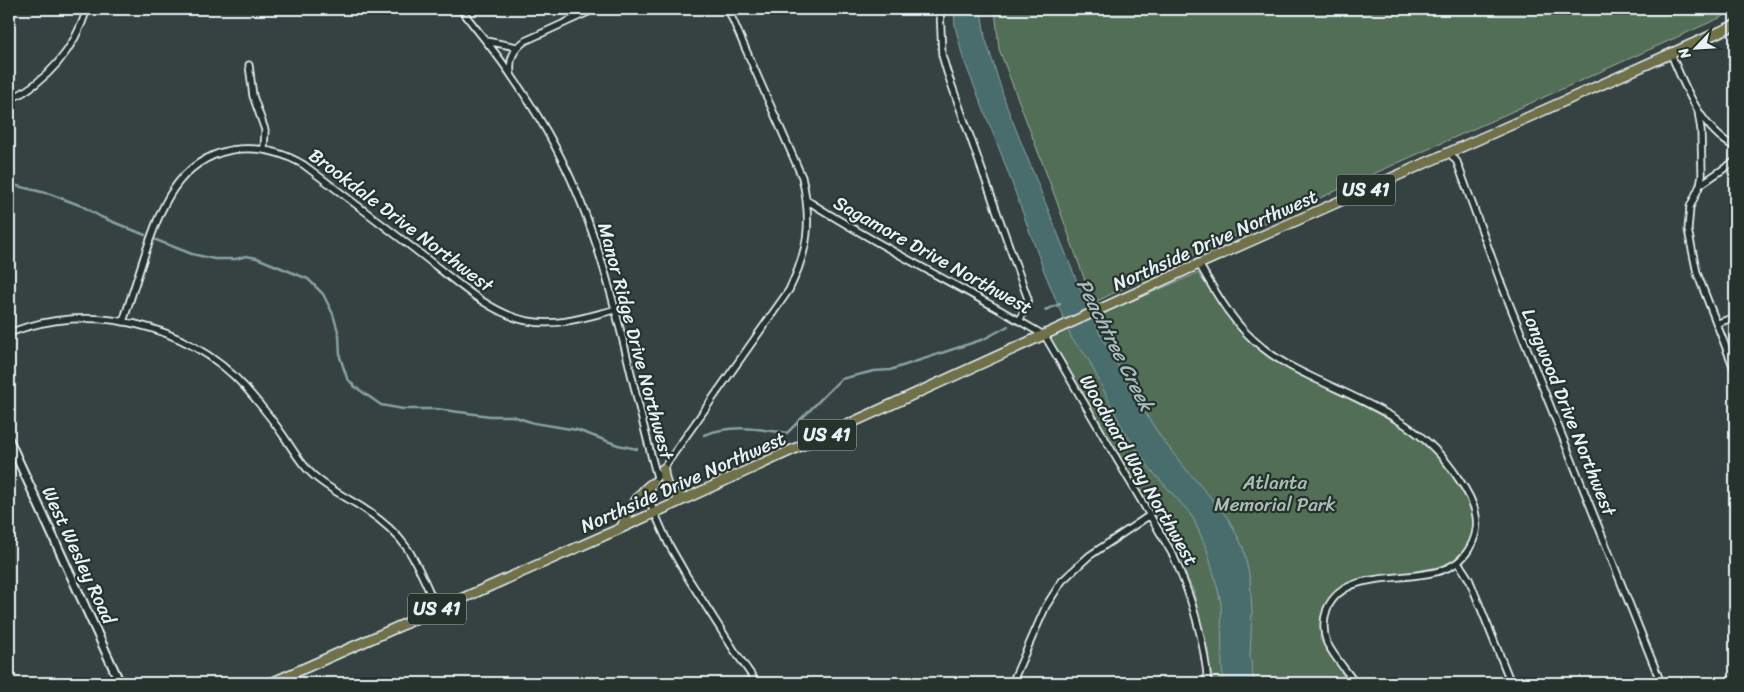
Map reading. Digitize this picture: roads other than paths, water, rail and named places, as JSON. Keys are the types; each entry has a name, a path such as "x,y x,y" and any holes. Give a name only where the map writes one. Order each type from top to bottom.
{"main road":[{"name":"Northside Drive Northwest","path":"271,683 654,513 1199,264 1735,24"},
{"path":"622,527 625,518 645,488 657,476 670,492 683,499"}],"street":[{"path":"9,100 32,87 53,69 66,54 87,9"},
{"name":"Manor Ridge Drive Northwest","path":"461,9 511,75 546,129 574,186 596,245 657,476 650,496 654,513 668,544 688,578 757,683"},
{"path":"511,75 510,65 517,47 525,41 595,9"},
{"path":"657,476 789,290 798,271 808,229 808,201 802,177 728,9"},
{"path":"940,9 942,55 947,72 1026,289 1028,299 1020,320"},
{"path":"486,42 517,47"},
{"path":"1670,54 1698,111 1719,136 1735,147"},
{"path":"249,65 253,96 265,130 264,149"},
{"path":"1698,111 1702,159 1700,185 1690,207 1688,230 1698,273 1735,371"},
{"name":"Brookdale Drive Northwest","path":"123,322 156,220 178,182 195,166 217,154 239,149 264,149 285,155 304,165 467,290 506,314 528,321 550,323 569,321 614,310"},
{"name":"Longwood Drive Northwest","path":"1450,152 1457,162 1501,283 1661,683"},
{"path":"1700,185 1735,160"},
{"name":"Sagamore Drive Northwest","path":"808,201 833,217 1020,320 1045,336"},
{"path":"1199,264 1229,313 1261,347 1293,368 1398,418 1442,456 1463,485 1473,506 1477,528 1467,553 1458,562 1440,571 1354,584 1339,592 1334,598 1326,613 1324,632 1330,647 1355,683"},
{"path":"9,333 49,322 78,318 106,319 160,330 179,337 208,355 230,372 256,399 299,460 311,473 326,486 380,520 400,538 415,559 437,609"},
{"path":"1718,323 1735,318"},
{"name":"Woodward Way Northwest","path":"1045,336 1173,555 1188,590 1196,618 1208,683"},
{"name":"West Wesley Road","path":"9,440 120,683"},
{"path":"1012,683 1046,606 1062,581 1089,556 1150,515"},
{"path":"1458,562 1469,579 1511,683"}],"water":[{"path":"954,9 981,9 985,37 1007,107 1100,334 1160,436 1228,518 1243,547 1250,579 1252,612 1250,656 1254,683 1225,683 1222,669 1221,603 1207,550 1188,511 1151,470 1132,443 1087,357 1072,339 1044,271 1002,156 963,58 955,26"}],"waterway":[{"path":"9,184 50,194 82,206 101,217 145,235"},
{"path":"156,240 192,254 214,259 236,259 246,256 257,258 308,279 323,294 333,314 339,335 340,357 347,378 354,386 381,405 403,409 436,409 490,416 512,416 534,423 577,430 618,445 637,449"},
{"path":"1045,310 1060,304"},
{"path":"704,435 734,428 787,433 841,379 874,371 890,370 984,339 1008,326"}],"water label":[{"name":"Peachtree Creek","path":"1115,345"}],"park label":[{"name":"Atlanta Memorial Park","path":"1275,493"}]}
